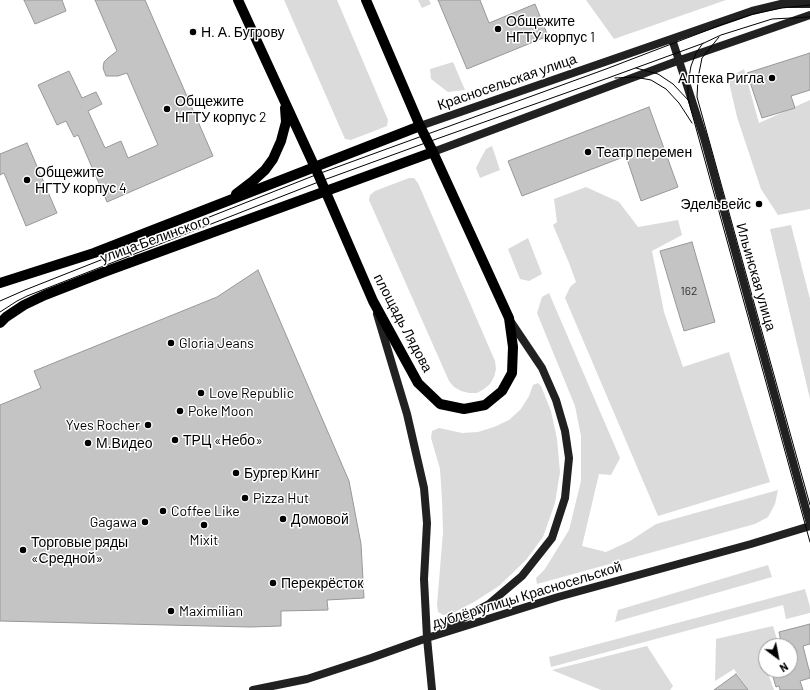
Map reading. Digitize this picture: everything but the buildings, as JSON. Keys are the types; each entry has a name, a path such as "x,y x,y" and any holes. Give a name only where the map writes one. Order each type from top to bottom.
{"main road":[{"name":"площадь Лядова","path":"238,0 326,192 373,301 418,383 440,404 464,409 485,405 502,392 512,374 513,347 509,318 420,126 366,0"},
{"name":"Красносельская улица","path":"420,126 752,11 781,4 810,4"},
{"path":"326,192 680,60 810,15"},
{"name":"Ильинская улица","path":"672,39 704,138 810,525"},
{"path":"229,200 265,170 273,159 281,141 286,122 285,102"},
{"path":"314,166 420,126"},
{"name":"улица Белинского","path":"0,283 94,253 314,166"},
{"name":"улица Белинского","path":"0,323 24,305 45,295 104,272 326,192"},
{"path":"373,301 407,414 424,488 427,523 424,579 427,638 432,690"},
{"path":"427,638 489,604 522,576 552,538 565,498 569,458 565,431 556,400 542,368 509,318"},
{"name":"дублёр улицы Красносельской","path":"253,690 306,679 427,638 558,597 751,544 810,525"}],"shaded area":[{"path":"284,0 337,0 388,120 387,126 351,140 345,139"},
{"path":"418,0 429,0 431,4 422,8"},
{"path":"586,0 726,0 614,39"},
{"path":"453,62 465,90 448,92 431,79 430,69"},
{"path":"744,69 759,123 810,100 810,209 778,215 761,189 737,117 728,78"},
{"path":"492,146 500,170 480,178 476,168 486,149"},
{"path":"409,178 414,178 418,183 495,361 496,369 494,377 490,384 477,393 461,391 454,387 449,381 369,200 370,195 375,191"},
{"path":"586,187 619,202 638,227 678,220 682,235 652,251 664,312 683,367 729,352 770,482 658,516 565,298 570,287 576,282 553,225 557,222 554,199"},
{"path":"791,225 810,299 810,399 770,229"},
{"path":"528,238 542,274 529,281 520,279 508,249"},
{"path":"549,293 620,458 611,475 599,474 582,546 606,552 630,541 656,524 778,490 775,504 768,517 755,524 537,584 536,578 545,569 569,530 581,481 581,436 575,406 537,313 542,297"},
{"path":"538,383 541,386 551,411 557,439 560,472 555,503 543,537 526,560 499,586 474,602 451,614 443,615 438,612 437,605 443,532 442,500 440,469 431,438 432,431 439,428 462,433 478,432 494,427 509,420 521,409 529,396 533,385"},
{"path":"768,565 772,577 615,622 618,610"},
{"path":"805,589 810,607 810,613 786,619 783,605 551,667 549,657"},
{"path":"773,626 777,638 758,638 758,678 770,678 774,690 748,690 734,669 715,681 716,639"},
{"path":"647,646 673,686 670,690 601,690 552,670"}],"tram line":[{"path":"0,301 318,174 606,69 721,25 753,14 782,8 810,5"},
{"path":"0,312 27,296 321,181 704,43 721,35 772,19 810,17"},
{"path":"719,37 702,58 698,78 697,97 810,505"},
{"path":"703,43 696,53 691,66 688,83 688,99 810,542"},
{"path":"636,68 658,74 673,84 690,102"},
{"path":"615,78 635,77 651,80 666,89 679,103 692,123"}],"place":[{"name":"Общежите НГТУ корпус 1","path":"498,29"},
{"name":"Н. А. Бугрову","path":"193,32"},
{"name":"Аптека Ригла","path":"772,78"},
{"name":"Общежите НГТУ корпус 2","path":"167,109"},
{"name":"Театр перемен","path":"588,152"},
{"name":"Общежите НГТУ корпус 4","path":"27,180"},
{"name":"Эдельвейс","path":"759,204"},
{"name":"Gloria Jeans","path":"171,343"},
{"name":"Love Republic","path":"201,393"},
{"name":"Poke Moon","path":"180,411"},
{"name":"Yves Rocher","path":"148,425"},
{"name":"ТРЦ «Небо»","path":"175,440"},
{"name":"М.Видео","path":"88,443"},
{"name":"Бургер Кинг","path":"236,473"},
{"name":"Pizza Hut","path":"245,498"},
{"name":"Coffee Like","path":"163,511"},
{"name":"Домовой","path":"283,519"},
{"name":"Gagawa","path":"145,522"},
{"name":"Mixit","path":"204,525"},
{"name":"Торговые ряды «Средной»","path":"23,550"},
{"name":"Перекрёсток","path":"273,583"},
{"name":"Maximilian","path":"171,611"}]}
